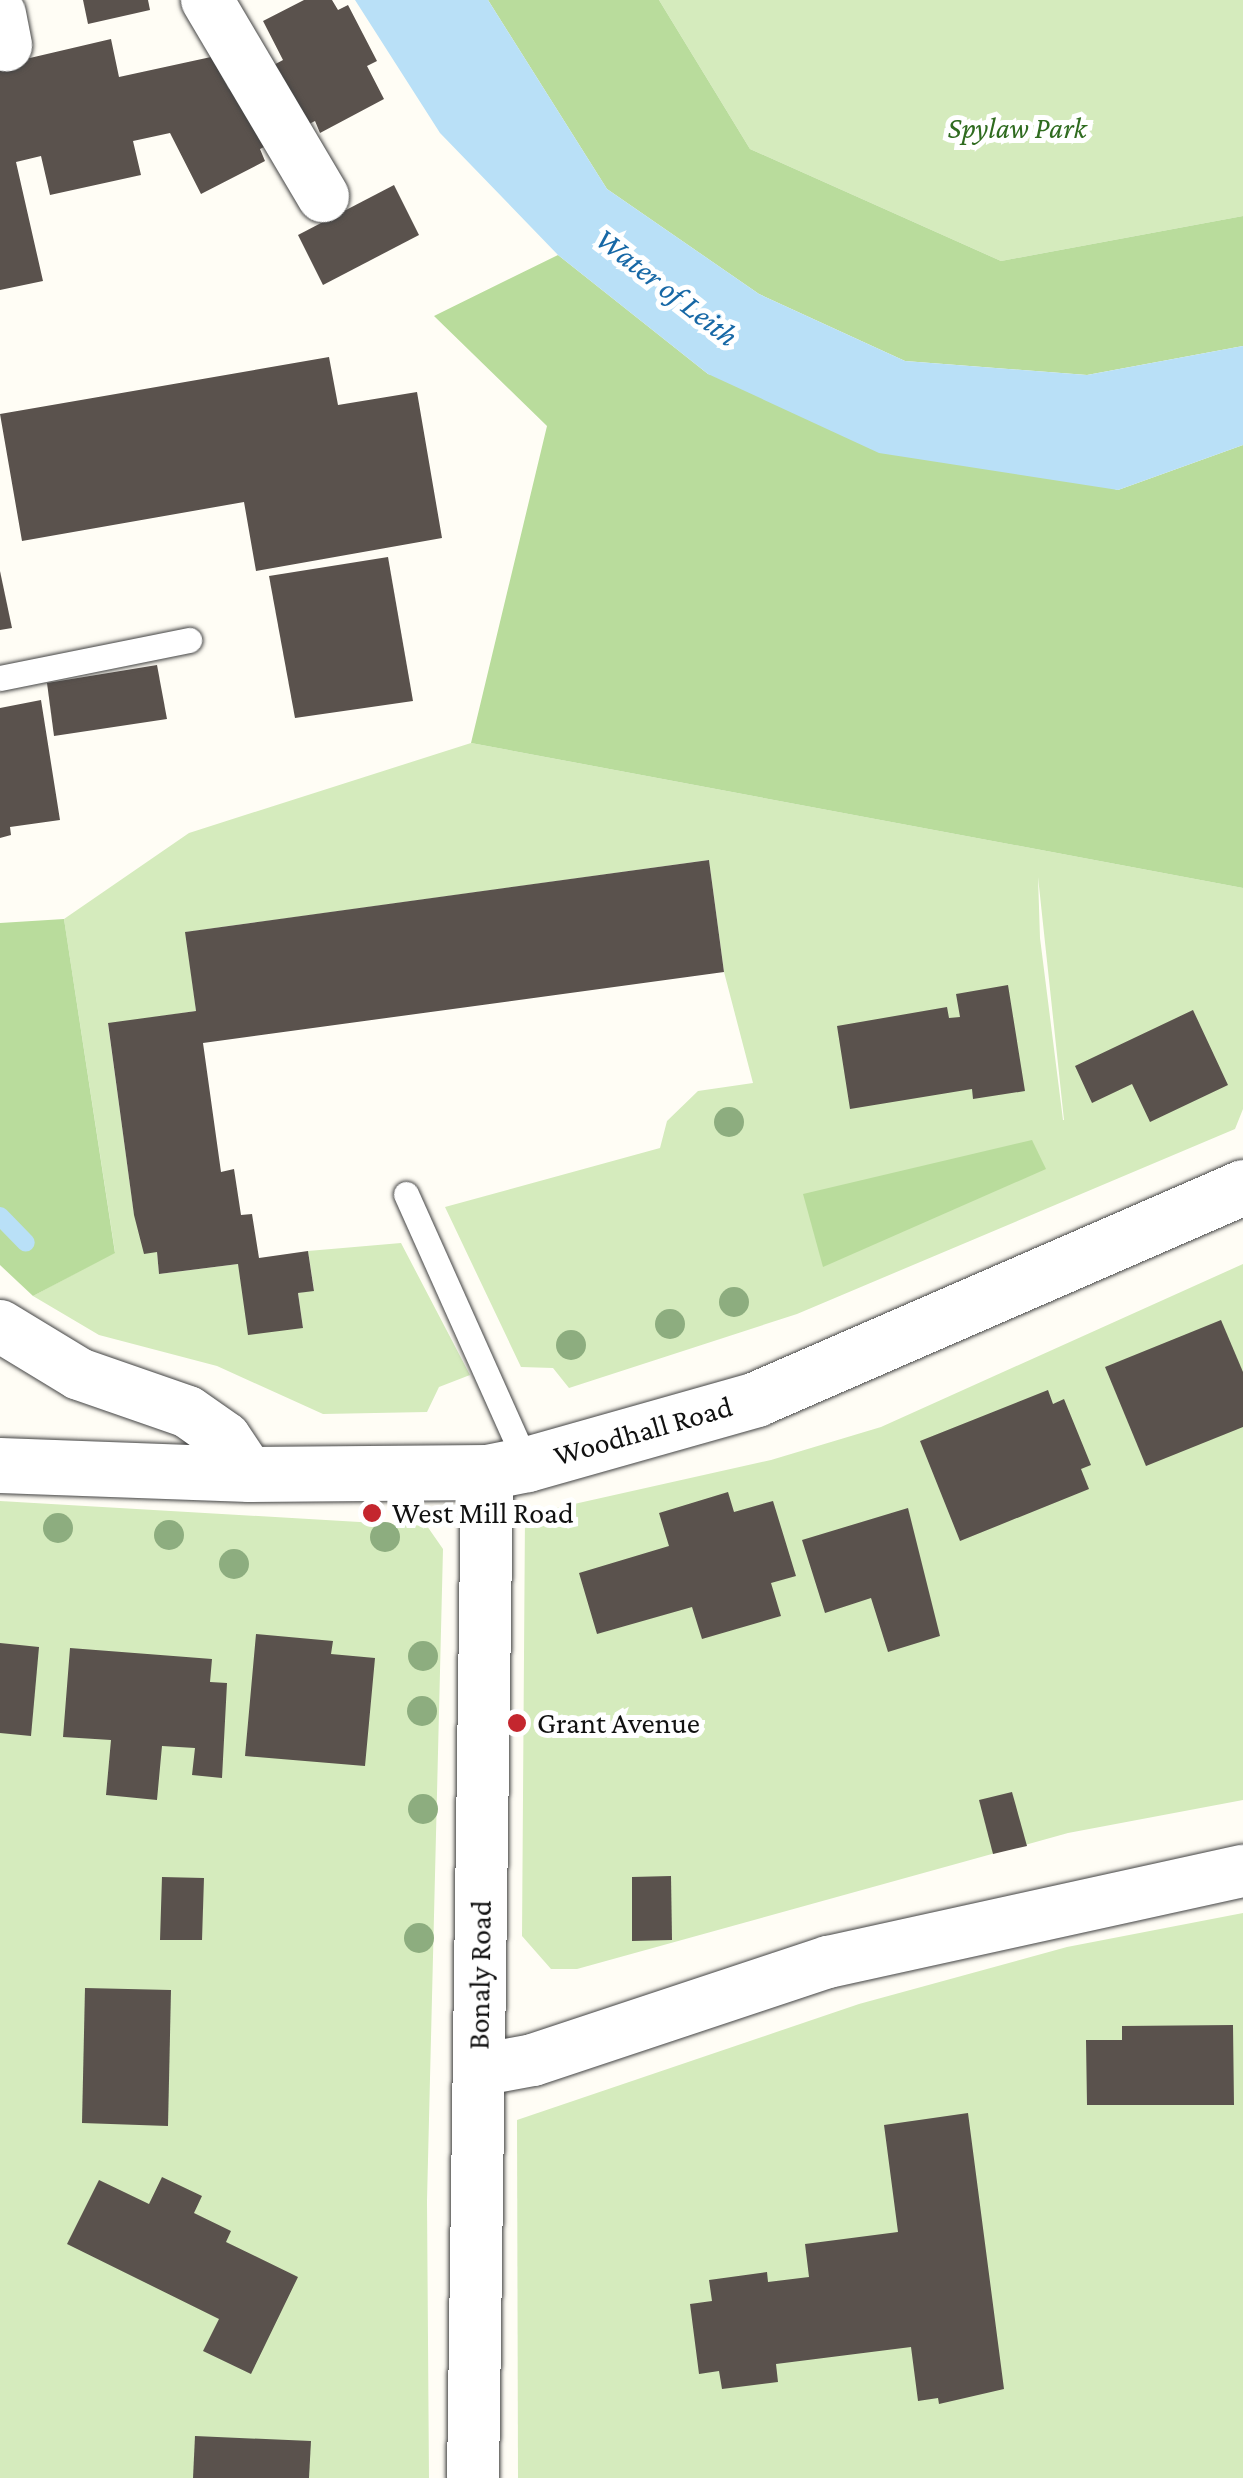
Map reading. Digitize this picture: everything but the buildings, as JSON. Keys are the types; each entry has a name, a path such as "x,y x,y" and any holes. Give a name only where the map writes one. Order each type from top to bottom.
{"street":[{"path":"207,0 323,196"},
{"name":"Woodhall Road","path":"0,1464 248,1474 507,1468 756,1399 1243,1187"},
{"path":"0,1326 79,1374 188,1412 225,1438 248,1474"},
{"name":"Bonaly Road","path":"472,2478 478,2070 507,1468"},
{"path":"478,2070 532,2060 828,1962 1243,1871"}],"lane":[{"path":"0,678 189,640"},
{"path":"406,1194 507,1468"}],"green space":[{"path":"488,0 659,0 750,149 1001,261 1243,216 1243,346 1087,375 905,361 759,294 607,189"},
{"name":"Spylaw Park","path":"659,0 1243,0 1243,216 1001,261 750,149"},
{"path":"558,255 708,374 1118,490 1243,445 1243,888 471,743 547,426 434,316"},
{"path":"471,743 1243,888 1243,1109 1235,1129 797,1314 569,1388 553,1368 521,1367 445,1207 660,1148 667,1121 698,1091 753,1083 724,972 709,860 186,932 196,1011 108,1024 134,1214 157,1252 159,1274 238,1264 303,1328 298,1293 314,1290 308,1251 401,1243 470,1375 439,1387 427,1412 323,1414 217,1366 99,1335 33,1296 115,1252 64,919 189,833","holes":["1038,877 1064,1120 1040,938"]},
{"path":"64,919 115,1253 33,1296 0,1265 0,923"},
{"path":"1032,1140 1046,1169 823,1267 803,1194"},
{"path":"1243,1264 1243,1800 1068,1833 577,1969 551,1969 522,1936 525,1515 771,1460 881,1427"},
{"path":"0,1501 427,1526 443,1549 427,2201 429,2478 0,2478"},
{"path":"1243,1913 1243,2478 518,2478 517,2120 859,2004 1067,1947"}],"water":[{"name":"Water of Leith","path":"355,0 488,0 607,189 759,294 905,361 1087,375 1243,346 1243,445 1118,490 879,453 708,374 558,255 440,133"}],"waterway":[{"path":"0,1216 26,1243"}],"place":[{"name":"West Mill Road","path":"372,1513"},
{"name":"Grant Avenue","path":"517,1723"}]}
